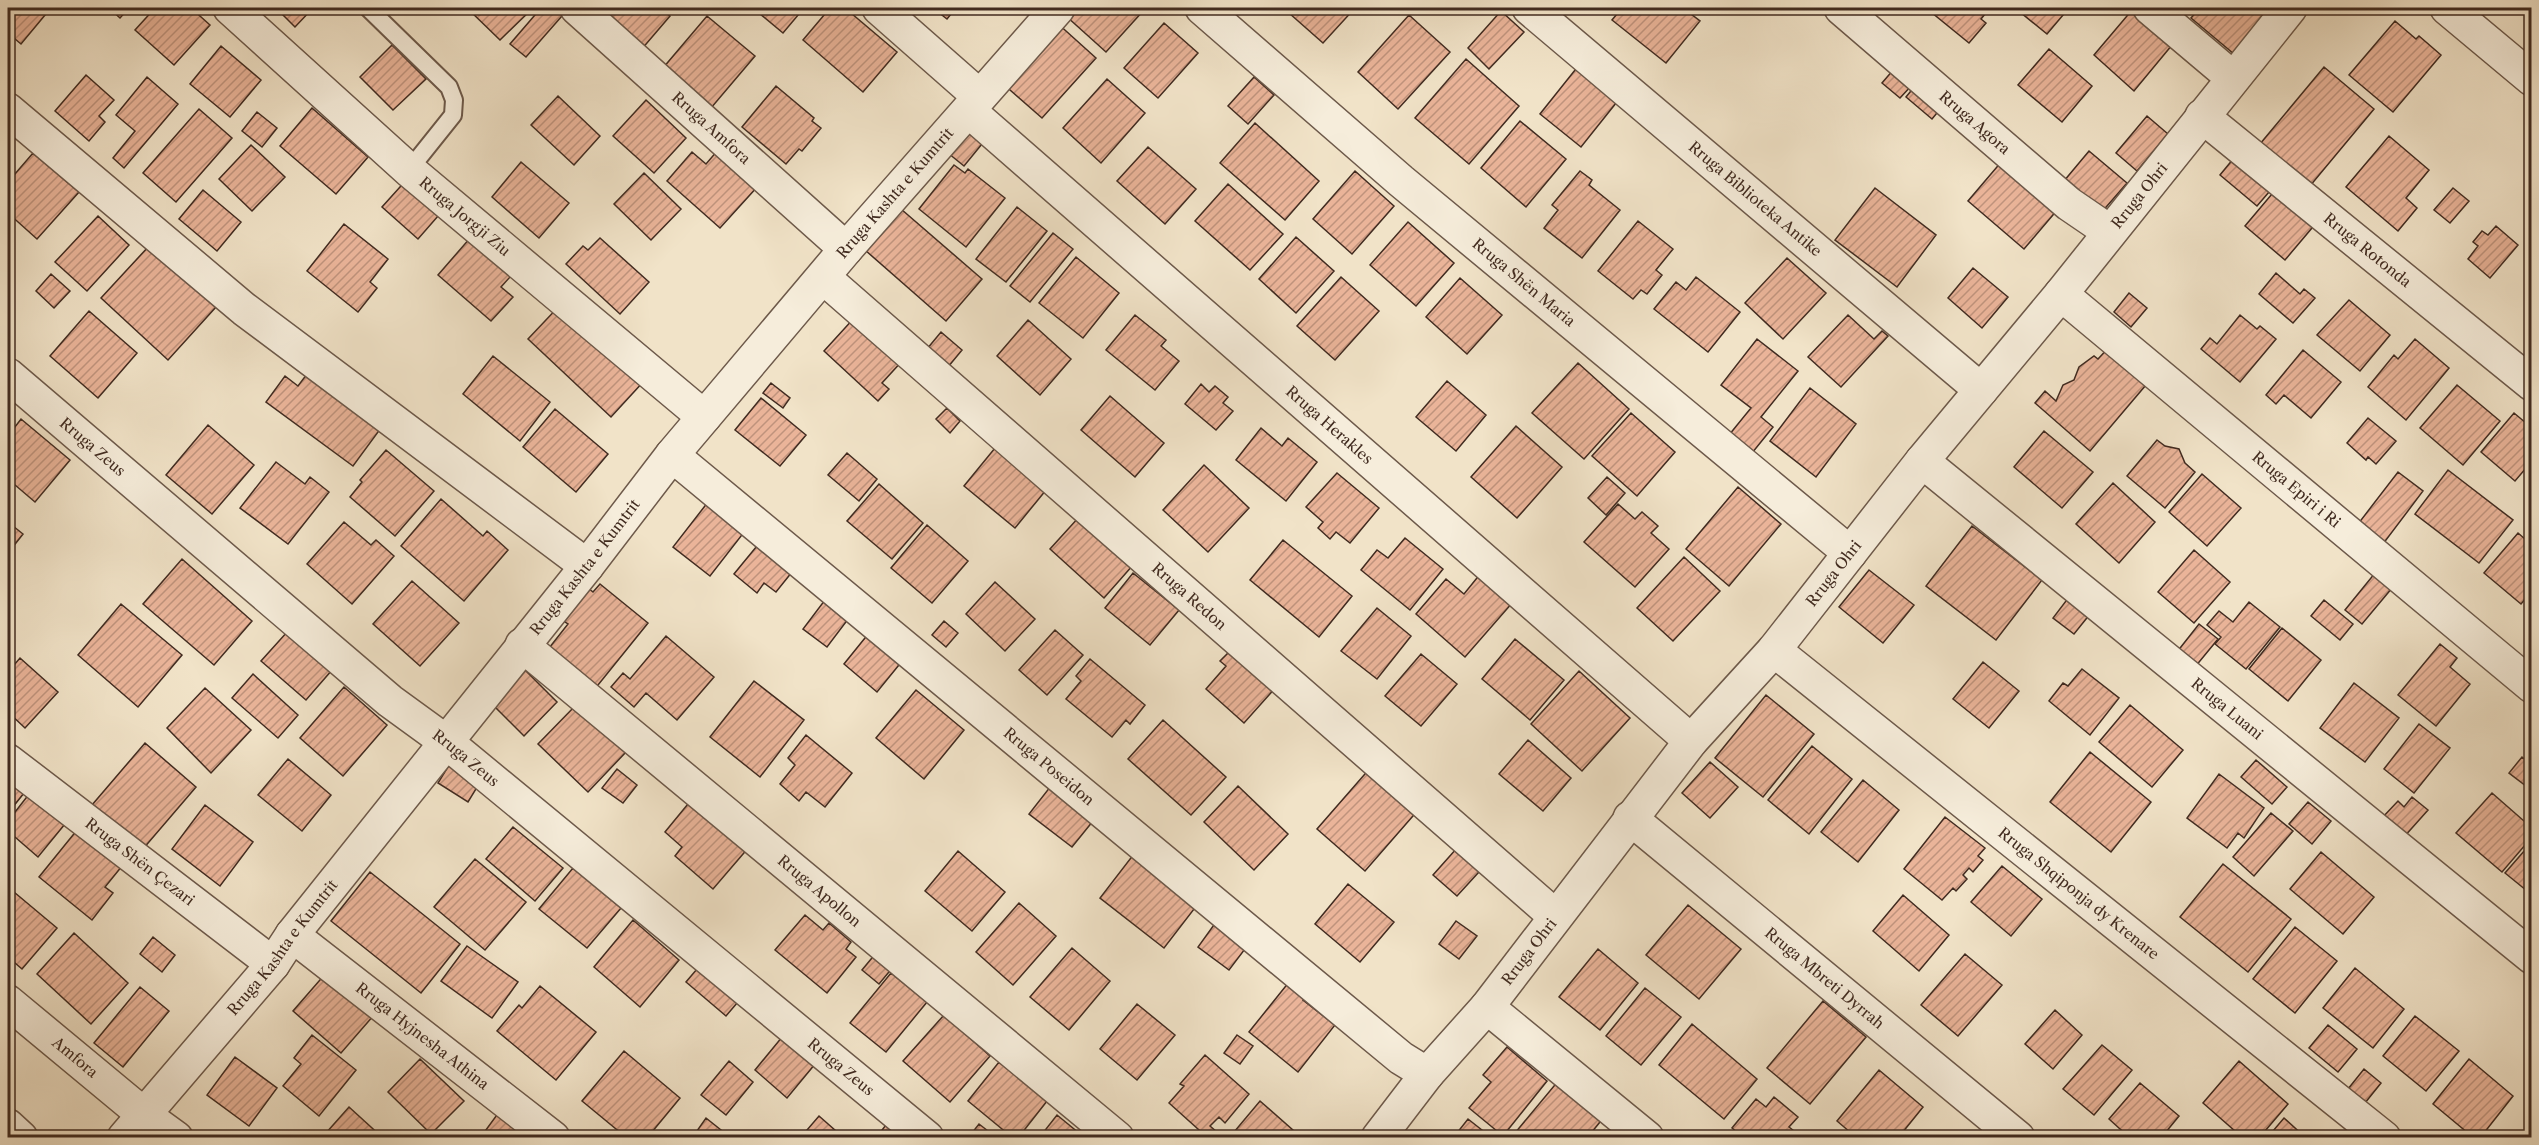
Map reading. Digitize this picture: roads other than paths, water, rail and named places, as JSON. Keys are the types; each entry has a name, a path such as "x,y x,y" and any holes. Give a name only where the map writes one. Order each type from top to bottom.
{"street":[{"name":"Rruga Jorgji Ziu","path":"230,8 409,170 704,417"},
{"name":"Rruga Amfora","path":"577,8 846,249"},
{"name":"Rruga Herakles","path":"879,8 974,103 1691,741"},
{"name":"Rruga Kashta e Kumtrit","path":"133,1126 273,964 292,934 587,566 672,455 846,249 1058,8"},
{"name":"Rruga Shën Maria","path":"1202,8 1401,181 1850,553"},
{"name":"Rruga Biblioteka Antike","path":"1529,8 1981,390"},
{"name":"Rruga Agora","path":"1841,8 2069,204 2110,232"},
{"path":"2150,8 2233,78"},
{"name":"Rruga Ohri","path":"1378,1137 1427,1074 1487,1007 1691,741 1774,650 1922,460 2061,294 2290,8"},
{"path":"2448,8 2532,79"},
{"path":"8,110 244,309 587,566"},
{"name":"Rruga Rotonda","path":"2202,116 2532,384"},
{"name":"Rruga Redon","path":"824,277 1556,916"},
{"name":"Rruga Epiri i Ri","path":"2061,294 2532,686"},
{"name":"Rruga Zeus","path":"8,375 390,701 445,741 927,1137"},
{"name":"Rruga Poseidon","path":"672,455 1401,1058 1427,1074"},
{"name":"Rruga Luani","path":"1922,460 2532,957"},
{"name":"Rruga Apollon","path":"522,645 1117,1137"},
{"name":"Rruga Shqiponja dy Krenare","path":"1774,650 2384,1137"},
{"name":"Rruga Shën Çezari","path":"8,761 273,964"},
{"name":"Rruga Mbreti Dyrrah","path":"1630,818 2018,1137"},
{"name":"Rruga Hyjnesha Athina","path":"292,934 554,1137"},
{"name":"Amfora","path":"8,1002 133,1126 176,1137"},
{"path":"1487,1007 1647,1137"},
{"path":"8,1126 21,1137"}],"lane":[{"path":"368,8 449,87 454,100 453,115 409,170"}]}
